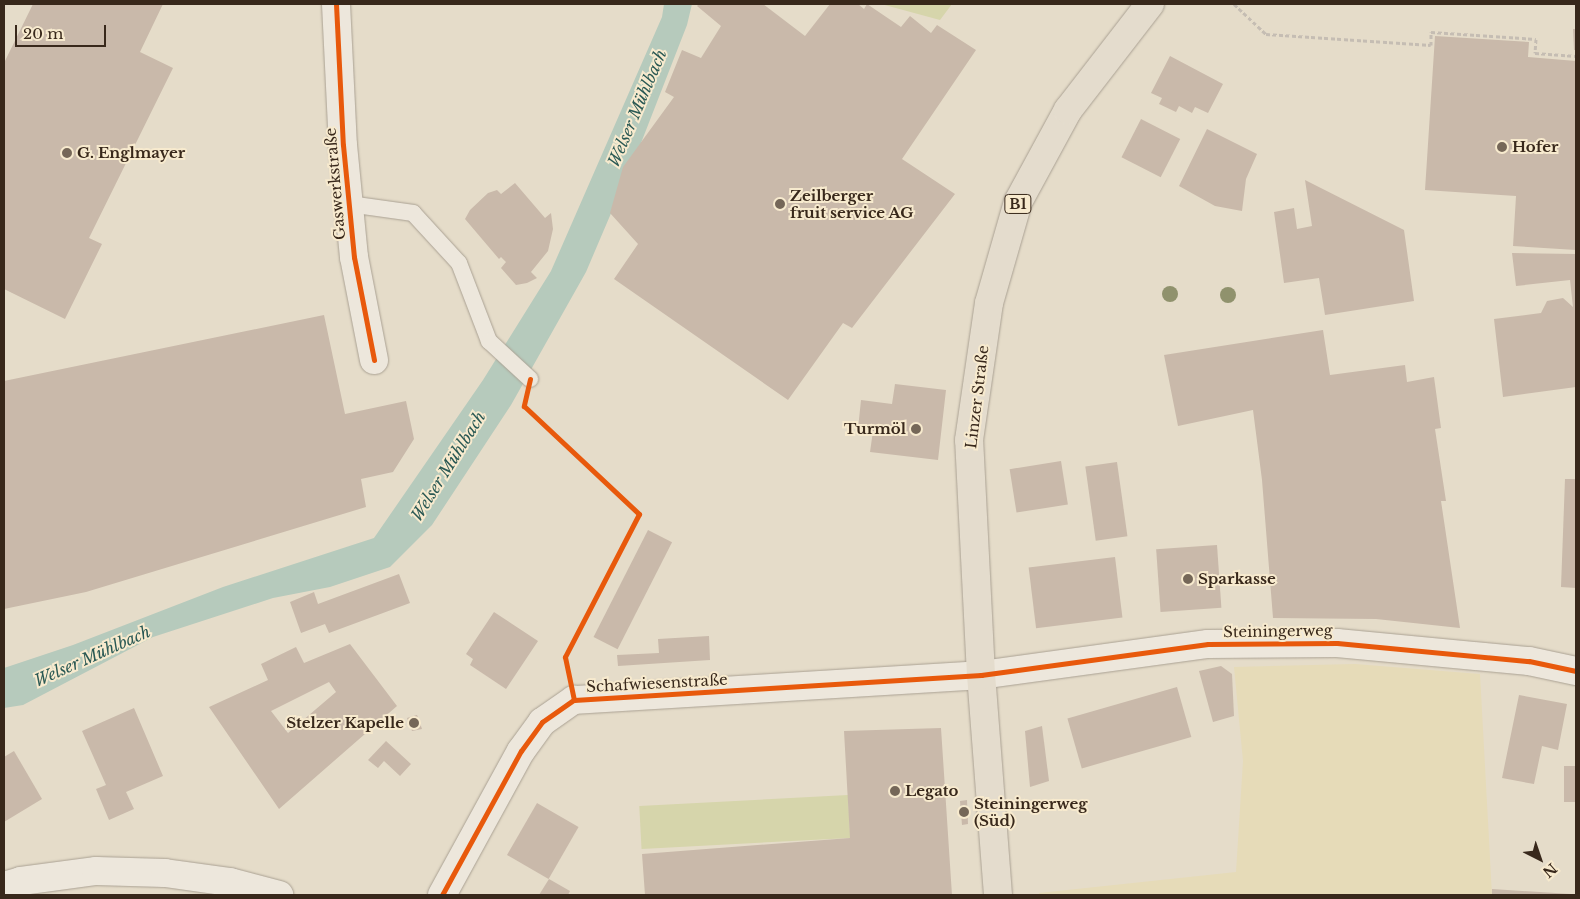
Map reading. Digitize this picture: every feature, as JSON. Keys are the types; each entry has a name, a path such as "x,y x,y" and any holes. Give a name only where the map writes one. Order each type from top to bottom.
{"main road":[{"name":"Linzer Straße","path":"998,895 981,675 969,440 989,303 1016,211 1023,194 1068,110 1150,4"}],"street":[{"name":"Gaswerkstraße","path":"336,4 343,145 354,257 374,360"},
{"name":"Steiningerweg","path":"981,675 1208,644 1338,643 1529,661 1576,671"},
{"name":"Schafwiesenstraße","path":"442,895 522,751 542,722 574,700 981,675"},
{"path":"4,886 22,881 96,871 155,873 230,882 279,895"}],"lane":[{"path":"349,204 413,213 458,263 489,341 530,379"}],"path":[{"path":"1234,4 1266,34 1431,45 1431,32 1536,39 1535,54 1576,56"}],"shaded area":[{"path":"1355,664 1480,674 1492,895 1039,895 1039,893 1236,872 1243,761 1234,667"}],"green space":[{"path":"881,4 952,4 940,20"},
{"path":"848,795 850,838 642,849 639,806"}],"water":[{"name":"Welser Mühlbach","path":"664,4 692,4 687,25 641,143 586,272 511,405 432,525 390,567 330,587 273,598 153,637 23,705 4,708 4,668 73,645 223,587 374,538 483,380 551,271 662,17"}],"building":[{"name":"G. Englmayer","path":"33,4 163,4 140,52 173,68 89,238 102,244 65,319 4,289 4,63"},
{"name":"Zeilberger fruit service AG","path":"699,4 763,4 805,36 830,4 858,4 864,9 867,4 901,27 910,16 931,33 937,25 976,50 902,159 955,194 852,328 843,323 788,400 614,279 638,244 610,213 623,167 674,97 665,92 682,50 701,58 721,26 697,6"},
{"path":"1573,29 1576,29 1576,50 1574,50"},
{"name":"Hofer","path":"1435,36 1529,42 1528,57 1576,61 1576,250 1513,246 1516,196 1425,190"},
{"path":"1170,56 1223,84 1208,113 1195,107 1192,113 1179,106 1176,112 1159,104 1162,98 1151,93"},
{"path":"1141,119 1180,139 1161,177 1121,157"},
{"path":"1207,129 1257,154 1246,179 1242,211 1215,206 1179,186"},
{"path":"1305,180 1404,230 1414,301 1325,315 1319,278 1284,283 1274,212 1294,208 1297,229 1312,226"},
{"path":"515,183 545,218 551,213 553,229 548,251 531,272 537,278 527,283 516,285 501,268 506,262 501,257 499,259 465,219 470,210 488,193 497,190 501,194"},
{"path":"1512,253 1576,254 1576,387 1503,397 1494,319 1541,313 1547,301 1563,298 1573,307 1570,280 1516,286"},
{"path":"324,315 345,414 406,401 414,439 393,472 361,479 366,507 86,592 4,609 4,381"},
{"path":"1323,330 1330,375 1405,365 1407,382 1434,377 1441,428 1435,429 1446,501 1441,501 1460,628 1376,619 1273,618 1262,480 1253,410 1178,426 1164,355"},
{"name":"Turmöl","path":"895,384 946,390 938,460 870,452 873,431 858,429 861,400 892,404"},
{"path":"1061,461 1068,504 1017,513 1010,469"},
{"path":"1117,462 1127,536 1096,541 1085,466"},
{"path":"1565,479 1576,479 1576,588 1561,587"},
{"path":"648,530 672,542 618,649 594,637"},
{"name":"Sparkasse","path":"1217,545 1221,608 1161,612 1156,549"},
{"path":"1115,557 1122,618 1036,628 1029,568"},
{"path":"399,574 410,603 329,633 325,624 301,633 290,602 314,592 318,604"},
{"path":"494,612 538,641 506,689 470,665 473,659 466,654"},
{"path":"709,636 710,660 618,666 617,655 659,653 658,639"},
{"path":"350,644 397,706 279,809 209,707 268,680 261,664 296,647 304,663","holes":["329,682 336,692 288,733 271,711"]},
{"path":"1221,666 1232,674 1234,716 1213,722 1199,671"},
{"path":"1177,687 1191,737 1082,768 1067,718"},
{"path":"1519,695 1567,704 1558,750 1542,746 1534,784 1502,778"},
{"path":"134,708 163,776 126,792 134,809 109,820 96,789 106,785 82,731"},
{"name":"Stelzer Kapelle","path":"417,715 422,729 412,731 407,718"},
{"path":"1042,726 1049,781 1030,787 1025,731"},
{"path":"941,728 952,895 645,895 642,854 850,838 844,731"},
{"path":"386,741 411,764 400,776 384,761 378,768 368,760"},
{"path":"14,751 42,799 4,822 4,757"},
{"path":"1564,766 1576,766 1576,802 1564,802"},
{"name":"Steiningerweg (Süd)","path":"967,800 968,824 962,825 960,801"},
{"path":"537,803 579,827 549,879 507,855"},
{"path":"549,879 570,891 568,895 539,895"},
{"path":"1492,889 1571,894 1571,895 1492,895"}],"cycle path":[{"path":"336,4 343,145 354,257 374,360"},
{"path":"530,379 524,406 639,514 565,657 574,700"},
{"path":"442,895 521,751 542,722 574,700 981,675 1208,644 1337,643 1529,661 1576,671"}],"place":[{"name":"Hofer","path":"1502,147"},
{"name":"G. Englmayer","path":"67,153"},
{"name":"Zeilberger fruit service AG","path":"780,204"},
{"name":"Turmöl","path":"916,429"},
{"name":"Sparkasse","path":"1188,579"},
{"name":"Stelzer Kapelle","path":"414,723"},
{"name":"Legato","path":"895,791"},
{"name":"Steiningerweg (Süd)","path":"964,812"}]}
